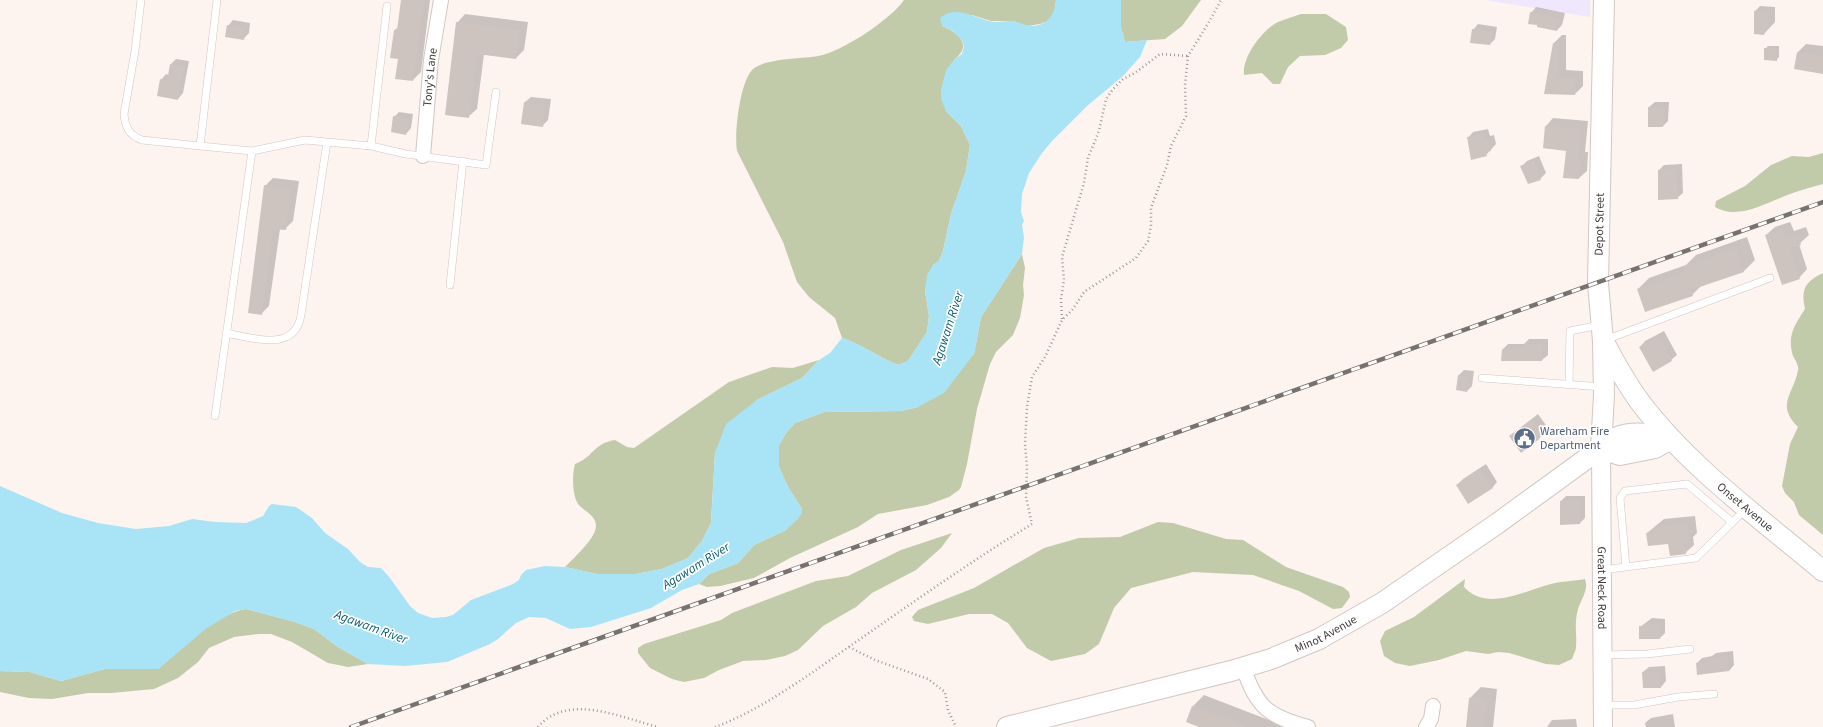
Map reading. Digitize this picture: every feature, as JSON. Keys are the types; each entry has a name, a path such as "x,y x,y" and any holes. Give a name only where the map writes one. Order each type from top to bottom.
{"main road":[{"name":"Depot Street","path":"1601,449 1603,387 1602,333 1598,267 1604,0"},
{"name":"Onset Avenue","path":"1602,333 1632,390 1671,439 1747,508 1823,571"},
{"path":"1601,449 1620,454 1655,448 1671,439"},
{"name":"Minot Avenue","path":"1007,727 1243,667 1305,645 1360,616 1498,523 1601,449"}],"street":[{"name":"Tony's Lane","path":"423,156 431,60 441,0"},
{"name":"Great Neck Road","path":"1601,449 1603,727"},
{"path":"1243,667 1254,695 1264,708 1284,720 1308,727"},
{"path":"1426,727 1431,719 1433,706"}],"lane":[{"path":"142,0 124,114 125,123 134,137 142,140 252,151 305,140 371,146 423,156 486,165 496,92"},
{"path":"200,146 218,0"},
{"path":"371,146 387,6"},
{"path":"226,333 276,340 291,335 296,330 301,315 327,142"},
{"path":"215,416 252,151"},
{"path":"450,285 463,161"},
{"path":"1569,384 1570,330 1602,333 1770,278"},
{"path":"1482,378 1603,387"},
{"path":"1626,567 1620,498 1625,491 1687,484 1732,522"},
{"path":"1601,570 1696,558 1747,508"},
{"path":"1602,655 1647,654 1690,649"},
{"path":"1602,705 1634,705 1678,697 1714,694"}],"path":[{"path":"715,727 760,705 815,670 959,570 1032,524 1026,497 1027,467 1024,444 1027,407 1032,377 1045,357 1062,320 1073,309 1084,292 1136,258 1148,241 1151,226 1151,208 1167,165 1171,146 1186,116 1185,85 1188,56 1210,22 1221,0"},
{"path":"1062,320 1061,299 1064,280 1062,257 1084,184 1088,158 1099,130 1106,98 1123,79 1135,74 1160,54 1188,56"},
{"path":"849,647 875,660 928,679 945,692 948,710 956,727"},
{"path":"538,727 556,714 585,708 658,727"}],"shaded area":[{"path":"1485,0 1590,0 1590,17"}],"green space":[{"path":"904,0 1056,0 1055,10 1050,20 1040,24 1027,26 1013,21 991,21 972,15 942,26 954,32 962,40 963,44 963,49 960,55 954,60 946,111 961,126 970,145 966,171 951,214 943,251 939,261 933,265 925,290 929,316 927,332 908,361 898,365 842,338 835,318 809,297 797,282 783,242 737,151 736,132 741,95 748,75 753,69 766,63 818,56 840,48 865,34 877,25 898,8"},
{"path":"1121,0 1201,0 1182,26 1165,39 1125,42 1121,28"},
{"path":"1301,14 1326,14 1346,27 1348,40 1341,48 1325,55 1300,56 1288,67 1280,84 1273,84 1262,73 1244,75 1246,60 1250,52 1266,31 1278,22"},
{"path":"1823,153 1823,184 1781,197 1753,209 1733,212 1724,211 1715,207 1716,201 1745,186 1771,165 1792,156 1809,157"},
{"path":"1022,254 1025,268 1023,285 1024,295 1020,318 1013,335 996,352 990,364 977,409 967,464 959,490 949,497 927,505 878,514 858,527 790,558 754,578 720,586 707,587 699,584 709,574 738,563 754,545 786,530 802,509 788,487 779,467 779,445 786,433 795,423 824,412 901,411 918,407 974,354 981,317"},
{"path":"1823,273 1823,535 1799,515 1794,502 1785,493 1782,486 1790,444 1798,427 1791,419 1787,405 1798,368 1791,349 1791,337 1795,326 1805,309 1803,297 1805,287 1817,276"},
{"path":"819,360 802,378 757,400 715,453 711,523 702,541 688,558 662,569 636,574 597,574 565,567 590,540 596,526 591,515 578,504 576,500 573,484 575,464 586,458 602,444 607,442 615,440 627,447 634,448 729,382 772,367 793,368"},
{"path":"1158,522 1173,523 1226,539 1243,540 1286,567 1343,587 1349,592 1350,597 1342,608 1333,609 1299,591 1253,575 1193,572 1131,588 1114,608 1099,644 1085,654 1051,661 1027,648 1008,623 992,614 969,614 928,624 914,621 912,617 918,610 974,588 1044,548 1079,538 1120,537"},
{"path":"952,533 941,548 916,570 872,593 856,607 823,626 798,650 785,656 766,660 743,661 719,670 704,678 684,682 672,679 650,668 638,653 638,648 644,644 721,620 732,613 816,581 848,576 901,550"},
{"path":"1465,579 1464,587 1473,594 1484,598 1495,599 1518,595 1555,583 1585,579 1586,587 1577,614 1576,648 1572,659 1559,665 1546,664 1509,653 1498,652 1488,654 1466,651 1439,660 1410,666 1395,663 1384,656 1380,641 1385,631 1414,617"},
{"path":"246,609 295,622 314,629 338,647 368,664 348,667 328,663 292,642 271,634 259,634 234,637 209,648 198,662 178,678 154,689 111,693 88,693 52,699 29,698 0,692 0,671 30,672 61,681 105,669 158,669 210,625 234,612"}],"water":[{"name":"Agawam River","path":"1056,0 1121,0 1121,28 1125,42 1147,40 1140,57 1123,76 1087,106 1052,141 1029,173 1022,194 1021,212 1024,221 1022,225 1024,238 1022,254 981,317 974,354 944,393 918,407 901,411 824,412 795,423 786,433 779,445 779,467 788,487 802,509 802,513 786,530 754,545 738,563 709,574 699,584 682,590 651,608 591,627 570,629 546,618 529,617 516,623 490,644 447,662 405,666 368,664 338,647 314,629 295,622 246,609 235,611 207,628 158,669 105,669 61,681 30,672 0,671 0,486 62,513 98,523 136,529 169,526 192,519 215,522 246,523 263,516 272,504 296,507 312,518 325,533 348,549 360,562 368,567 381,568 410,606 418,613 432,618 453,615 471,600 513,584 519,580 521,575 526,570 545,566 565,567 597,574 636,574 662,569 688,558 702,541 711,523 715,453 726,424 757,400 802,378 819,360 830,353 842,338 898,365 908,361 927,332 929,316 925,290 927,275 933,265 939,261 943,251 951,214 966,171 970,145 961,126 946,111 941,99 941,90 946,70 954,60 962,54 964,46 962,40 953,31 942,26 940,18 952,12 958,12 992,22 1013,21 1032,26 1043,23 1051,16"}],"building":[{"path":"401,0 424,0 413,81 395,79 398,59 390,58 394,30 397,30"},
{"path":"1754,11 1770,12 1769,28 1765,28 1764,35 1754,34"},
{"path":"1530,12 1560,18 1557,31 1528,24"},
{"path":"456,22 520,30 516,59 477,54 469,118 445,115"},
{"path":"227,25 246,28 244,40 225,37"},
{"path":"1472,29 1492,32 1490,45 1470,43"},
{"path":"1553,43 1559,43 1559,78 1575,78 1575,95 1544,94"},
{"path":"1764,48 1777,48 1777,61 1764,60"},
{"path":"1797,52 1823,56 1823,74 1794,69"},
{"path":"170,64 184,66 178,100 157,96 160,79 167,81"},
{"path":"524,102 546,105 543,127 521,124"},
{"path":"1648,107 1664,107 1663,127 1648,127"},
{"path":"393,116 409,119 406,135 391,132"},
{"path":"1545,126 1581,129 1578,159 1582,159 1579,179 1563,178 1566,151 1543,148"},
{"path":"1483,134 1485,141 1489,140 1491,151 1486,152 1487,156 1471,160 1467,137"},
{"path":"1534,161 1541,180 1528,184 1520,166"},
{"path":"1677,169 1678,199 1658,200 1658,170"},
{"path":"264,185 291,189 286,230 273,229 262,315 248,313"},
{"path":"1782,229 1786,239 1798,235 1801,245 1789,249 1800,279 1782,285 1765,235"},
{"path":"1736,248 1744,272 1691,290 1693,296 1645,312 1637,289 1682,273 1682,271 1686,270 1684,266"},
{"path":"1658,336 1672,361 1653,372 1639,347"},
{"path":"1523,344 1543,344 1542,361 1501,361 1502,349 1523,349"},
{"path":"1458,375 1469,376 1467,392 1456,390"},
{"path":"1532,419 1543,434 1537,438 1538,440 1521,453 1509,436"},
{"path":"1480,469 1493,488 1468,504 1456,485"},
{"path":"1560,501 1580,501 1580,524 1560,525"},
{"path":"1687,523 1689,542 1685,543 1686,554 1670,556 1668,544 1648,546 1646,533 1655,532 1654,527"},
{"path":"1645,623 1660,624 1660,639 1639,639 1639,626 1645,626"},
{"path":"1727,656 1729,671 1697,675 1696,663 1709,661 1709,658"},
{"path":"1660,671 1661,688 1643,688 1642,672"},
{"path":"1469,698 1487,699 1483,727 1466,727"},
{"path":"1192,706 1227,718 1246,727 1199,727 1186,722"}],"railway":[{"path":"351,727 1823,202"}],"place":[{"name":"Wareham Fire Department","path":"1524,438"}]}
